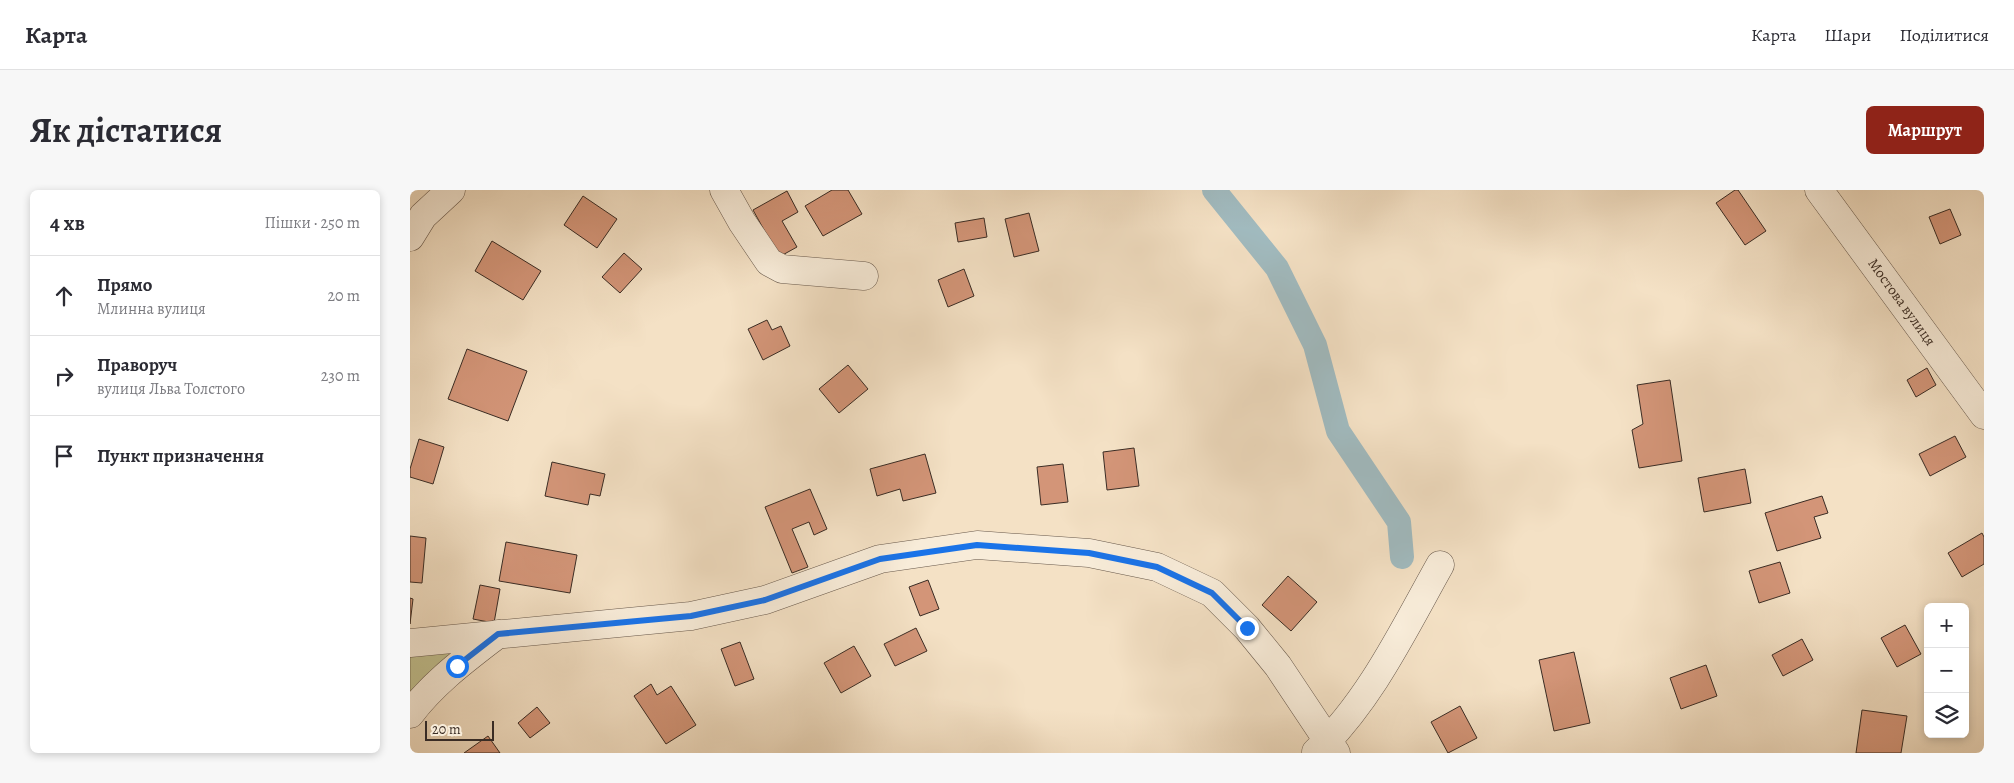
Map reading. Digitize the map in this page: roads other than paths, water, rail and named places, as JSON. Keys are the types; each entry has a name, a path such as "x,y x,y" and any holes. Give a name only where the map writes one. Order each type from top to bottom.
{"street":[{"path":"416,227 417,190"},
{"path":"416,227 451,190"},
{"path":"724,190 742,222 769,262 782,269 864,276"},
{"name":"Мостова вулиця","path":"1819,190 1984,415"},
{"path":"410,643 691,616 765,600 880,559 977,545 1089,553 1157,567 1212,593 1247,628 1278,666 1326,749 1380,673 1440,565"},
{"path":"410,714 457,666 498,634"}],"waterway":[{"path":"1214,190 1277,268 1315,345 1338,431 1399,522 1402,557"}]}
